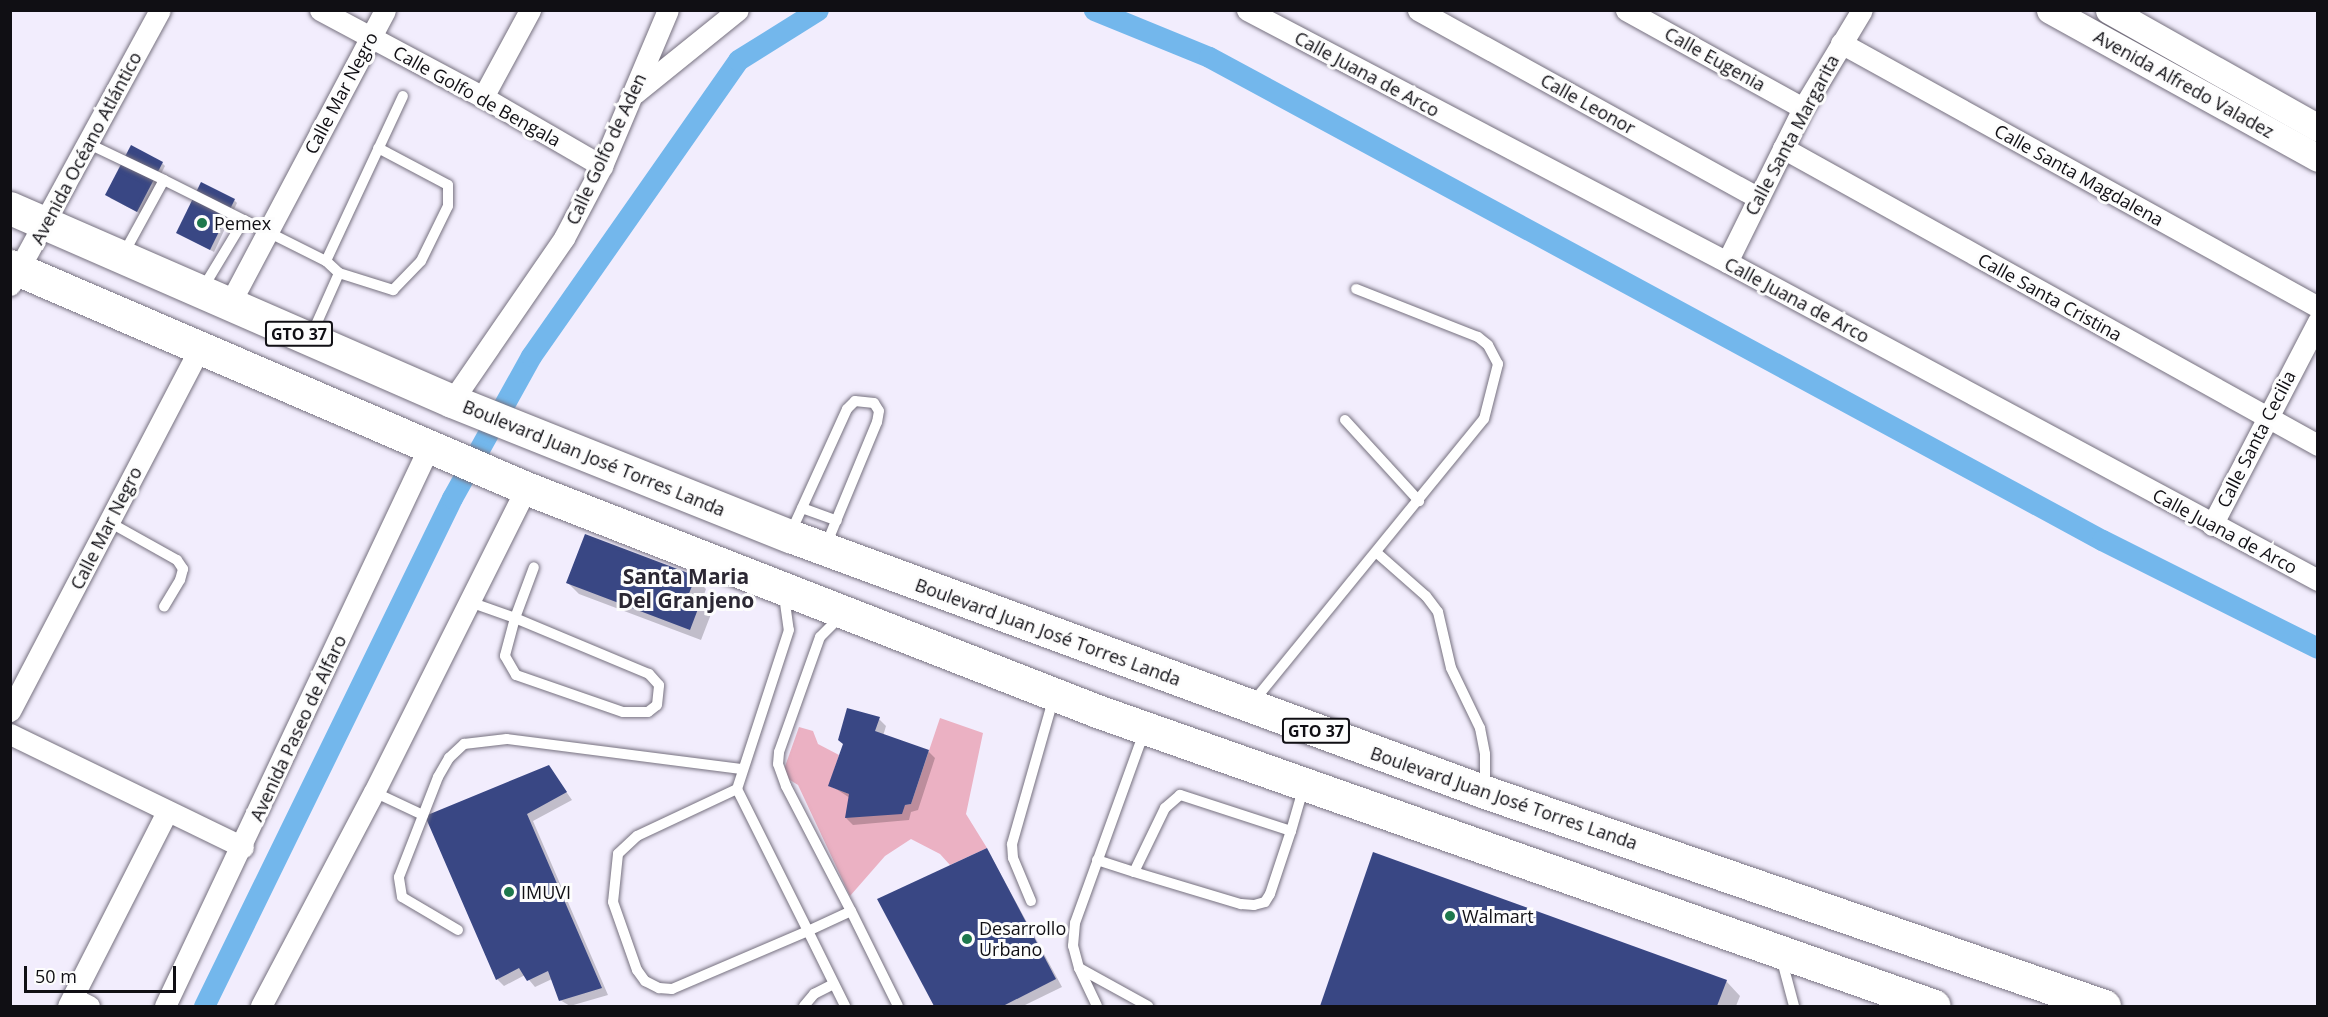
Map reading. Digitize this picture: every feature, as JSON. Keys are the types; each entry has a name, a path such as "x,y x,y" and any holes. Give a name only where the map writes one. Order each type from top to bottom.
{"main road":[{"name":"Boulevard Juan José Torres Landa","path":"10,208 535,435 831,535 1249,707 1485,792 2104,1006"},
{"name":"GTO 37","path":"13,274 201,345 519,484 782,587 848,610 1145,729 1780,954 1934,1006"}],"street":[{"name":"Avenida Océano Atlántico","path":"13,274 46,223 160,10"},
{"name":"Calle Golfo de Bengala","path":"320,10 483,97 602,166"},
{"name":"Calle Mar Negro","path":"216,297 268,232 385,10"},
{"path":"483,97 530,10"},
{"name":"Calle Golfo de Aden","path":"464,406 564,238 602,166 668,10"},
{"path":"632,96 738,10"},
{"name":"Calle Juana de Arco","path":"1248,10 1278,18 2212,525 2318,580"},
{"name":"Calle Leonor","path":"1418,10 1758,198"},
{"name":"Calle Eugenia","path":"1626,10 1803,108"},
{"name":"Calle Santa Margarita","path":"1727,262 1803,108 1862,10"},
{"name":"Avenida Alfredo Valadez","path":"2050,10 2318,158"},
{"name":"Avenida Alfredo Valadez","path":"2109,10 2318,128"},
{"name":"Calle Santa Magdalena","path":"1841,43 2318,307"},
{"name":"Calle Santa Cristina","path":"1783,148 2318,445"},
{"name":"Calle Santa Cecilia","path":"2212,525 2318,321"},
{"name":"Calle Mar Negro","path":"10,711 201,345"},
{"name":"Avenida Paseo de Alfaro","path":"165,1006 442,452"},
{"path":"261,1006 374,792 467,601 519,484"},
{"path":"10,734 243,847"},
{"path":"76,1004 167,812"}],"lane":[{"path":"326,261 402,96"},
{"path":"89,144 326,261 339,273 393,290 421,261 448,206 448,185 378,148"},
{"path":"122,256 164,180"},
{"path":"216,297 244,220"},
{"path":"310,339 339,273"},
{"path":"1249,707 1377,554 1484,418 1498,364 1488,345 1478,337 1356,290"},
{"path":"796,522 847,409 855,401 874,403 879,411 877,422 831,535"},
{"path":"1345,420 1419,501"},
{"path":"109,522 177,560 183,569 180,580 164,607"},
{"path":"1377,554 1426,596 1438,612 1451,668 1480,728 1485,754 1485,792"},
{"path":"467,601 515,618 649,674 659,685 657,705 648,712 623,712 516,675 505,656 515,618 534,567"},
{"path":"782,587 789,630 740,769 737,789 845,1006"},
{"path":"848,610 820,637 778,764 786,786 898,1006"},
{"path":"1031,901 1014,858 1012,844 1055,694"},
{"path":"1097,1006 1079,968 1073,946 1075,923 1145,729"},
{"path":"458,930 402,897 399,877 423,815 449,758 464,744 483,739 740,769"},
{"path":"1096,860 1254,905 1264,902 1270,894 1304,786"},
{"path":"737,789 637,836 618,854 613,902 637,970 645,981 659,988 672,989 851,911"},
{"path":"374,792 423,815"},
{"path":"1134,872 1165,808 1180,795 1291,831"},
{"path":"1780,954 1794,1006"},
{"path":"1079,968 1148,1006"},
{"path":"804,1006 814,994 834,984"}],"shaded area":[{"path":"940,718 983,733 966,814 987,848 950,865 940,854 911,839 885,856 850,896 798,785 782,775 799,727 813,731 818,744 839,755 829,786 849,794 905,805 911,804"}],"building":[{"path":"131,145 163,162 137,212 105,195"},
{"name":"Pemex","path":"201,182 235,199 210,250 176,233"},
{"path":"585,534 696,576 688,596 701,601 690,630 566,583"},
{"path":"847,708 880,717 875,731 929,750 911,804 905,805 902,814 845,818 849,794 828,786 843,744 838,740"},
{"name":"IMUVI","path":"549,765 567,792 527,814 602,988 559,1001 548,971 527,981 519,968 496,980 425,816"},
{"name":"Desarrollo Urbano","path":"987,848 1056,979 1003,1006 934,1006 877,899"},
{"name":"Walmart","path":"1373,852 1727,980 1717,1006 1320,1006"}],"waterway":[{"path":"204,1006 452,498 531,356 738,60 818,10"},
{"path":"1094,10 1209,57 2102,540 2318,648"}],"place":[{"name":"Pemex","path":"202,223"},
{"name":"IMUVI","path":"509,892"},
{"name":"Walmart","path":"1450,916"},
{"name":"Desarrollo Urbano","path":"967,939"}],"district":[{"name":"Santa Maria Del Granjeno","path":"686,588"}]}
